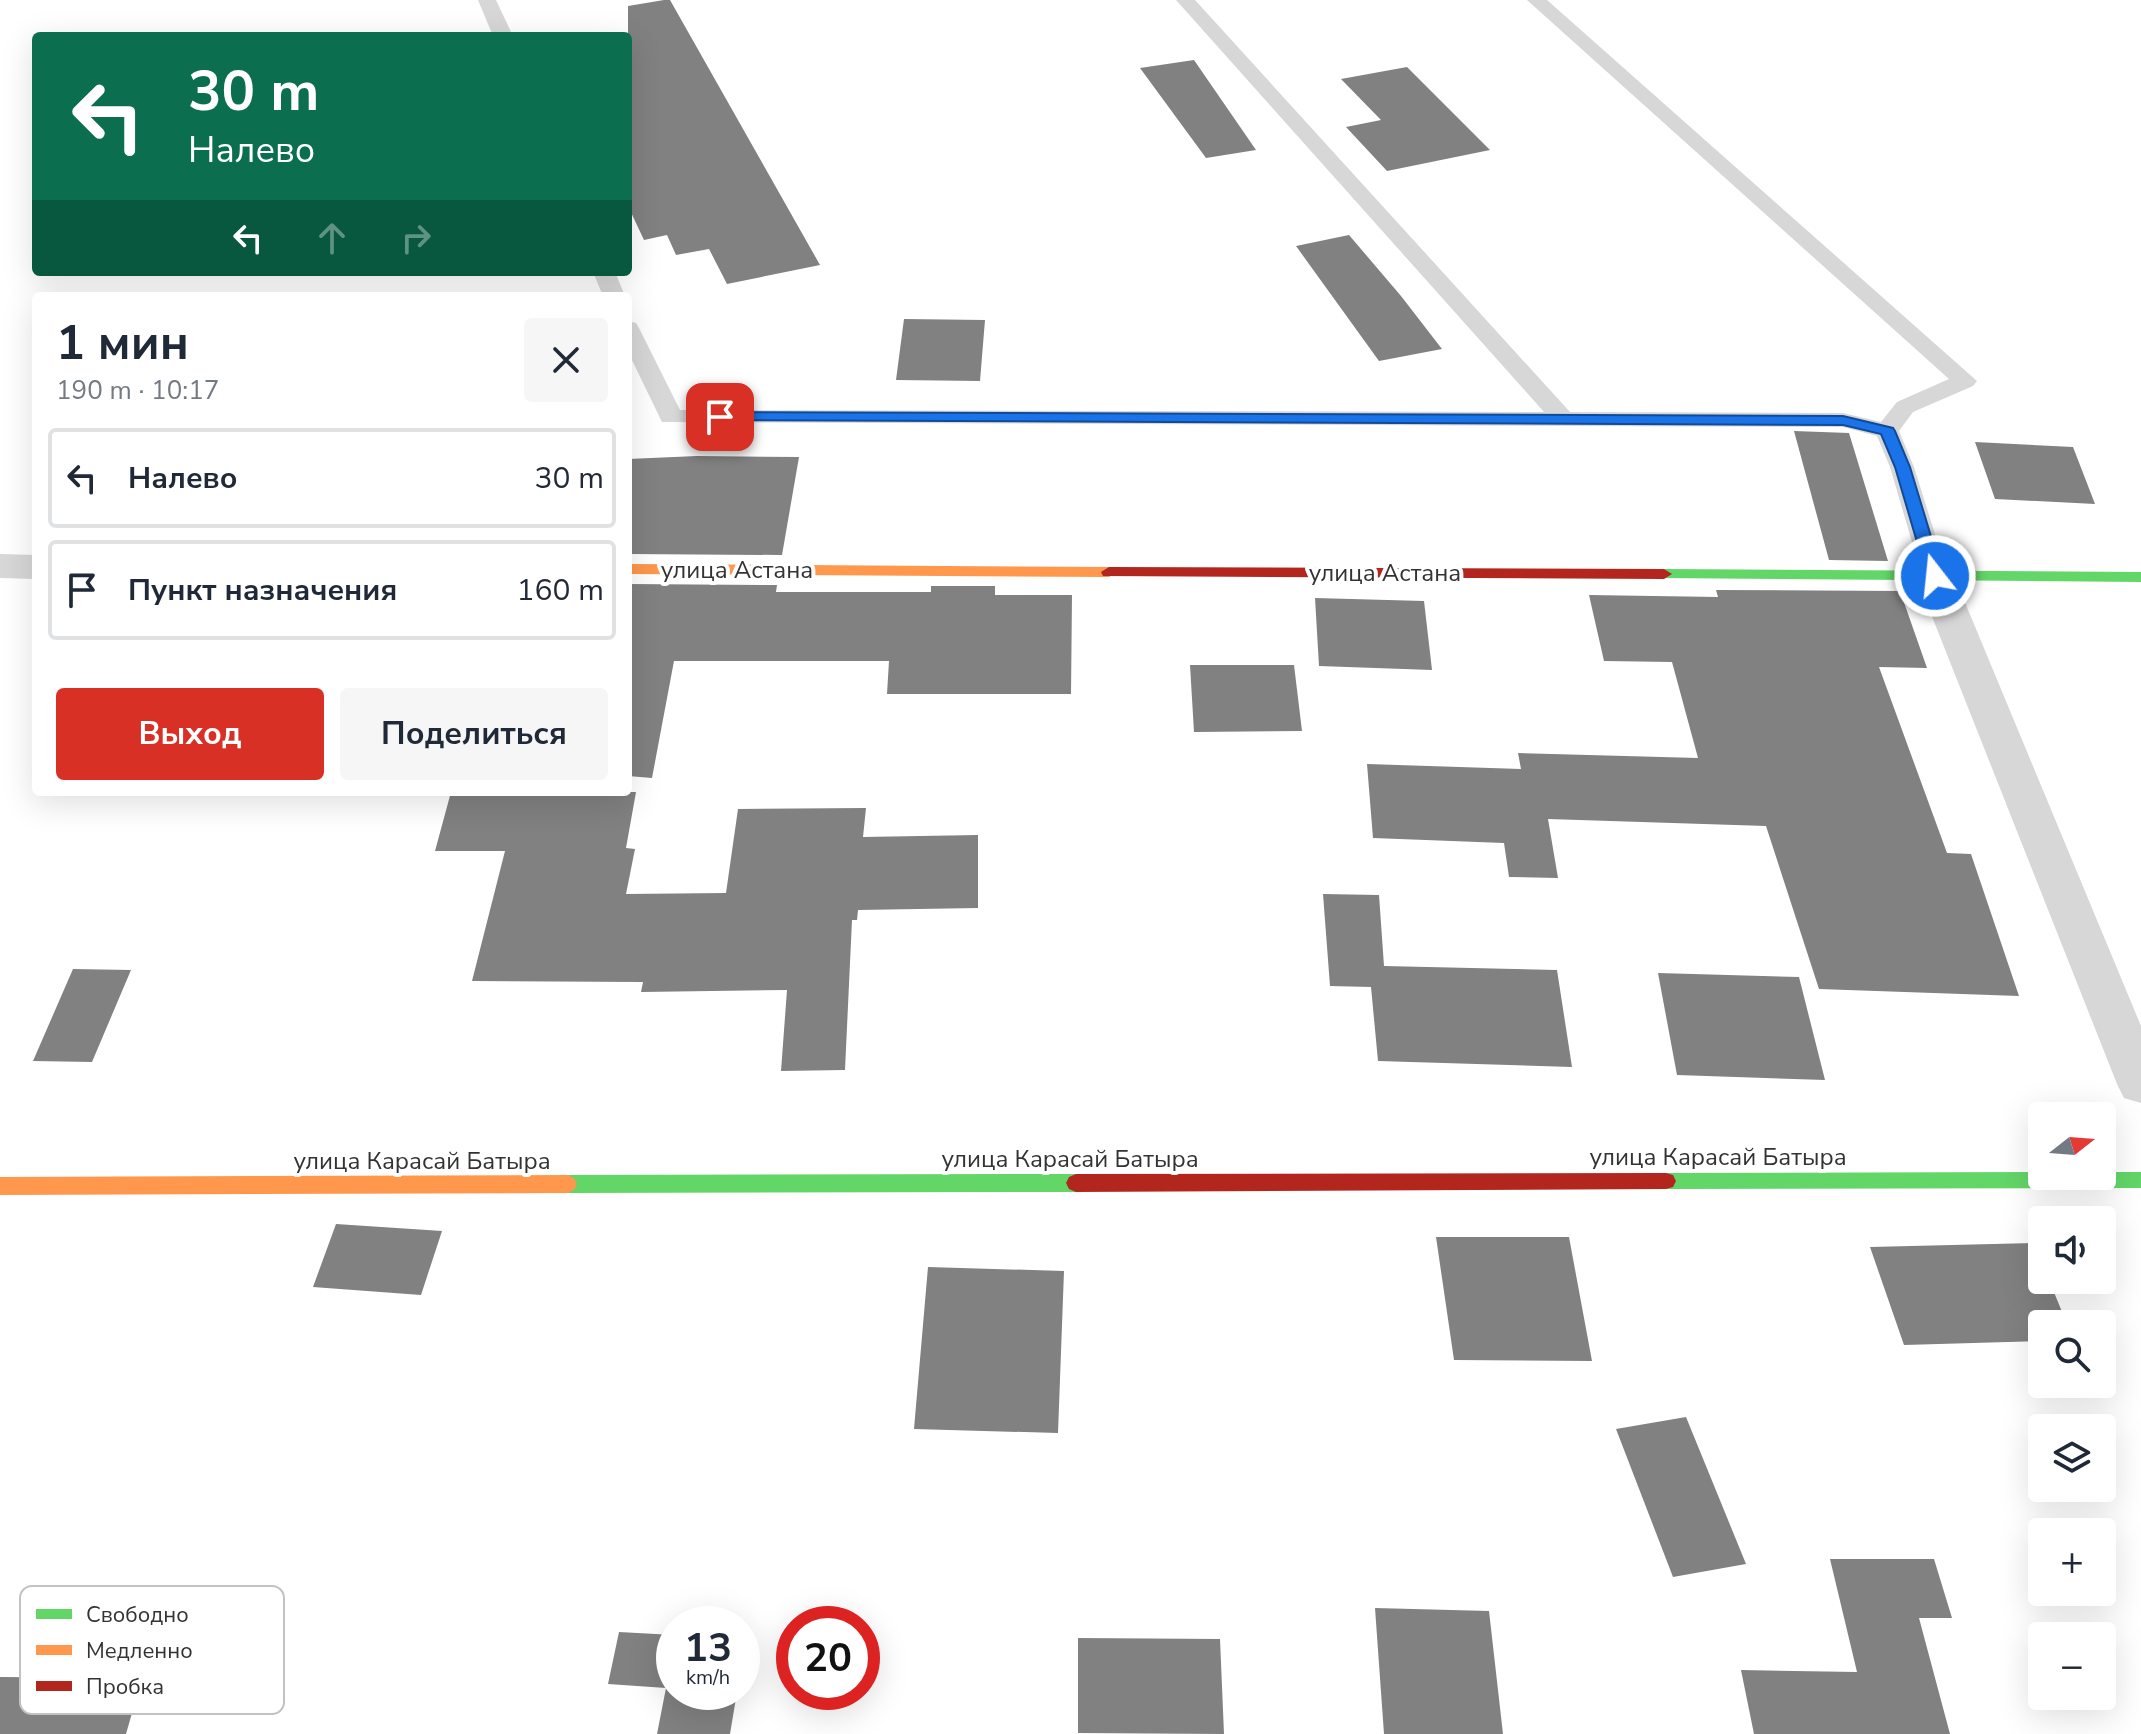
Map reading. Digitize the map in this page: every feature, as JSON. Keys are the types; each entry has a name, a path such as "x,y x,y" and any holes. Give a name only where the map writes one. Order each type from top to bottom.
{"street":[{"path":"0,566 32,567"},
{"name":"улица Астана","path":"632,569 2141,577"},
{"path":"1935,576 2141,1084"},
{"name":"улица Карасай Батыра","path":"0,1186 2141,1180"}],"lane":[{"path":"487,0 501,32"},
{"path":"1185,0 1563,419"},
{"path":"1536,0 1965,381 1905,407 1887,431"},
{"path":"632,336 671,417 1843,420 1887,431"},
{"path":"1887,431 1902,467 1935,576"}],"building":[{"path":"670,0 820,265 727,284 709,249 676,255 667,235 644,240 632,214 632,32 628,32 628,6"},
{"path":"1194,60 1256,150 1206,158 1140,68"},
{"path":"1407,67 1490,150 1387,171 1346,127 1381,120 1341,79"},
{"path":"1349,235 1442,349 1379,361 1296,246"},
{"path":"904,319 985,320 980,381 896,380"},
{"path":"1794,431 1849,433 1888,561 1829,560"},
{"path":"1975,442 2073,447 2095,504 1995,499"},
{"path":"799,457 782,555 632,554 632,459"},
{"path":"632,584 777,585 776,592 931,592 931,586 995,586 995,595 1072,595 1071,694 887,694 889,661 674,661 652,778 632,776"},
{"path":"1716,590 1900,591 1927,668 1879,667 1947,853 1971,854 2019,996 1819,989 1766,826 1548,819 1558,878 1509,877 1504,843 1373,838 1367,764 1521,769 1518,753 1698,758 1672,662 1604,661 1589,595 1718,597"},
{"path":"1315,598 1424,601 1432,670 1319,666"},
{"path":"1190,665 1294,665 1302,731 1194,732"},
{"path":"632,792 636,792 626,848 635,849 626,894 726,893 738,809 866,808 863,837 978,835 978,908 858,910 857,920 852,920 845,1070 781,1071 787,990 641,992 643,982 472,981 505,851 435,851 450,796 632,796"},
{"path":"1323,894 1379,895 1384,966 1557,970 1572,1067 1378,1061 1371,987 1330,986"},
{"path":"73,969 131,970 92,1062 33,1061"},
{"path":"1658,973 1799,977 1825,1080 1677,1075"},
{"path":"336,1224 442,1231 421,1295 313,1287"},
{"path":"1436,1237 1569,1237 1592,1361 1454,1360"},
{"path":"2028,1243 2028,1294 2055,1294 2061,1310 2028,1310 2028,1341 1904,1345 1870,1247"},
{"path":"928,1267 1064,1271 1058,1433 914,1429"},
{"path":"1686,1417 1746,1564 1673,1577 1616,1429"},
{"path":"1830,1559 1934,1559 1952,1618 1919,1618 1950,1734 1754,1734 1741,1670 1857,1672"},
{"path":"1375,1608 1489,1611 1503,1734 1384,1734"},
{"path":"619,1632 656,1634 656,1687 608,1684"},
{"path":"1078,1638 1220,1639 1224,1734 1078,1733"},
{"path":"0,1677 20,1677 20,1714 132,1714 126,1734 0,1734"},
{"path":"662,1710 734,1710 730,1734 657,1734"}],"traffic: fast":[{"path":"1664,574 2141,577"},
{"path":"1666,1181 2141,1180"},
{"path":"567,1184 1076,1183"}],"traffic: slow":[{"path":"632,569 1109,572"},
{"path":"0,1186 567,1184"}],"traffic: jam":[{"path":"1109,572 1664,574"},
{"path":"1076,1183 1666,1181"}],"route":[{"path":"720,417 1843,420 1887,431 1902,467 1935,576"}]}
